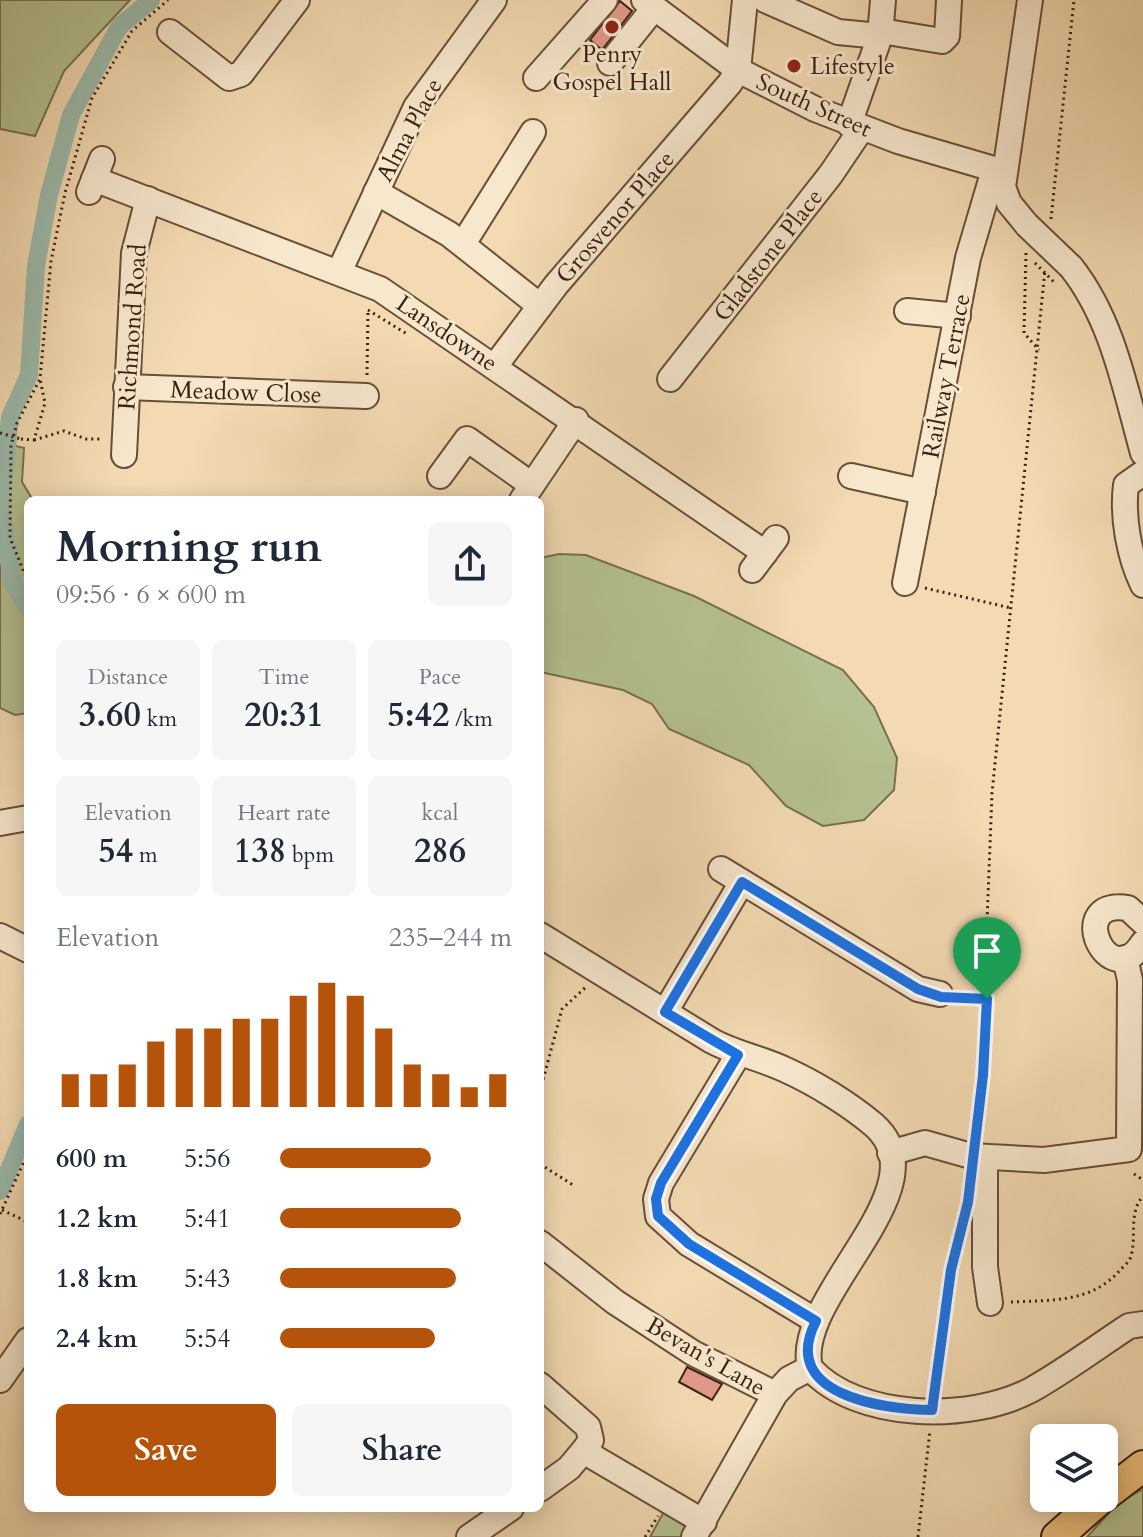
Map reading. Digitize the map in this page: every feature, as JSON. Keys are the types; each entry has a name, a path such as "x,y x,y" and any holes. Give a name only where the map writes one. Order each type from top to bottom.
{"main road":[{"path":"1118,1485 1143,1466"},
{"path":"1057,1537 1085,1512"}],"street":[{"path":"170,32 229,78 241,74 297,0"},
{"name":"Alma Place","path":"340,270 416,107 494,0"},
{"path":"536,78 605,0"},
{"path":"738,70 745,0"},
{"path":"765,0 807,9 846,34 881,34 942,41 947,36 949,0"},
{"name":"Gladstone Place","path":"670,379 831,174 856,126 881,34 883,0"},
{"name":"Railway Terrace","path":"905,583 968,258 999,171 1030,0"},
{"path":"610,63 649,4"},
{"name":"South Street","path":"649,4 738,70 856,126 999,171"},
{"name":"Grosvenor Place","path":"495,366 540,306 738,70"},
{"path":"463,244 533,132"},
{"path":"999,171 1009,203 1038,229 1063,275 1091,292 1111,341 1143,453"},
{"name":"Lansdowne","path":"95,177 340,270 403,302 764,553"},
{"path":"376,192 463,244 540,306"},
{"name":"Richmond Road","path":"124,447 134,253 148,199"},
{"path":"907,311 958,316"},
{"name":"Meadow Close","path":"126,387 366,396"},
{"path":"440,476 467,439 527,493 576,420"},
{"path":"1143,473 1126,485 1123,506 1136,572 1143,585"},
{"path":"851,476 923,492"},
{"path":"0,823 24,819"},
{"path":"721,869 918,989 940,994"},
{"path":"665,1012 742,882"},
{"path":"890,1153 925,1143 978,1157 1052,1160 1129,1149 1130,980 1134,950 1108,955 1097,943 1095,927 1104,912 1120,907 1136,912 1143,922"},
{"path":"0,936 24,948"},
{"path":"544,937 738,1055 785,1069 861,1115 880,1131 890,1153 891,1173 883,1205 808,1340 810,1368 835,1389 863,1401 898,1410 982,1406 1029,1391 1129,1326 1143,1324"},
{"path":"738,1055 661,1183 656,1199 658,1216 689,1244 816,1321"},
{"path":"978,1157 990,1303"},
{"name":"Bevan's Lane","path":"544,1246 615,1302 680,1345 775,1394 789,1379 810,1368"},
{"path":"0,1380 24,1346"},
{"path":"544,1388 588,1427 591,1440 569,1468 544,1486"},
{"path":"585,1449 699,1530 775,1394"},
{"path":"469,1537 505,1512"}],"path":[{"path":"34,440 45,403 40,379 51,261 92,98 132,31 168,0"},
{"path":"1038,229 1074,0"},
{"path":"1026,249 1024,333 1039,350"},
{"path":"1035,263 1063,275"},
{"path":"978,1157 987,999 992,793 1046,264"},
{"path":"366,396 368,283"},
{"path":"24,572 10,538 11,446 17,423 40,379"},
{"path":"0,433 34,440 64,431 124,447"},
{"path":"905,583 1012,608"},
{"path":"544,1076 562,1009 589,984 598,971"},
{"path":"940,994 941,997 987,999"},
{"path":"24,1162 1,1212 24,1221"},
{"path":"544,1167 573,1185"},
{"path":"1134,1174 1143,1180"},
{"path":"990,1303 1071,1298 1095,1292 1131,1257 1137,1203 1143,1196"},
{"path":"918,1537 943,1323 964,1216"}],"green space":[{"path":"0,0 130,0 64,71 35,136 0,129"},
{"path":"0,442 24,448 22,482 31,496 24,496 24,714 15,715 0,708"},
{"path":"586,555 694,596 843,670 874,707 897,758 894,790 864,820 823,826 786,806 749,765 669,729 652,704 623,690 544,673 544,557"},
{"path":"1143,1489 1143,1537 1087,1537 1110,1512 1118,1512 1118,1503"},
{"path":"666,1508 684,1519 685,1533 682,1537 650,1537"}],"building":[{"path":"620,1 632,11 602,50 590,40"},
{"path":"687,1367 722,1384 712,1400 679,1382"}],"waterway":[{"path":"24,602 12,581 1,507 10,417 29,375 36,266 49,195 71,115 119,27 151,0"},
{"path":"0,1191 24,1134"}],"place":[{"name":"Penry Gospel Hall","path":"612,27"},
{"name":"Lifestyle","path":"794,66"}],"route":[{"path":"742,882 918,989 940,994 941,997 987,999 983,1075 971,1156 968,1202 951,1270 932,1410 898,1410 880,1406 835,1389 810,1368 808,1340 816,1321 689,1244 658,1216 656,1199 661,1183 738,1055 665,1012 742,882"}]}
